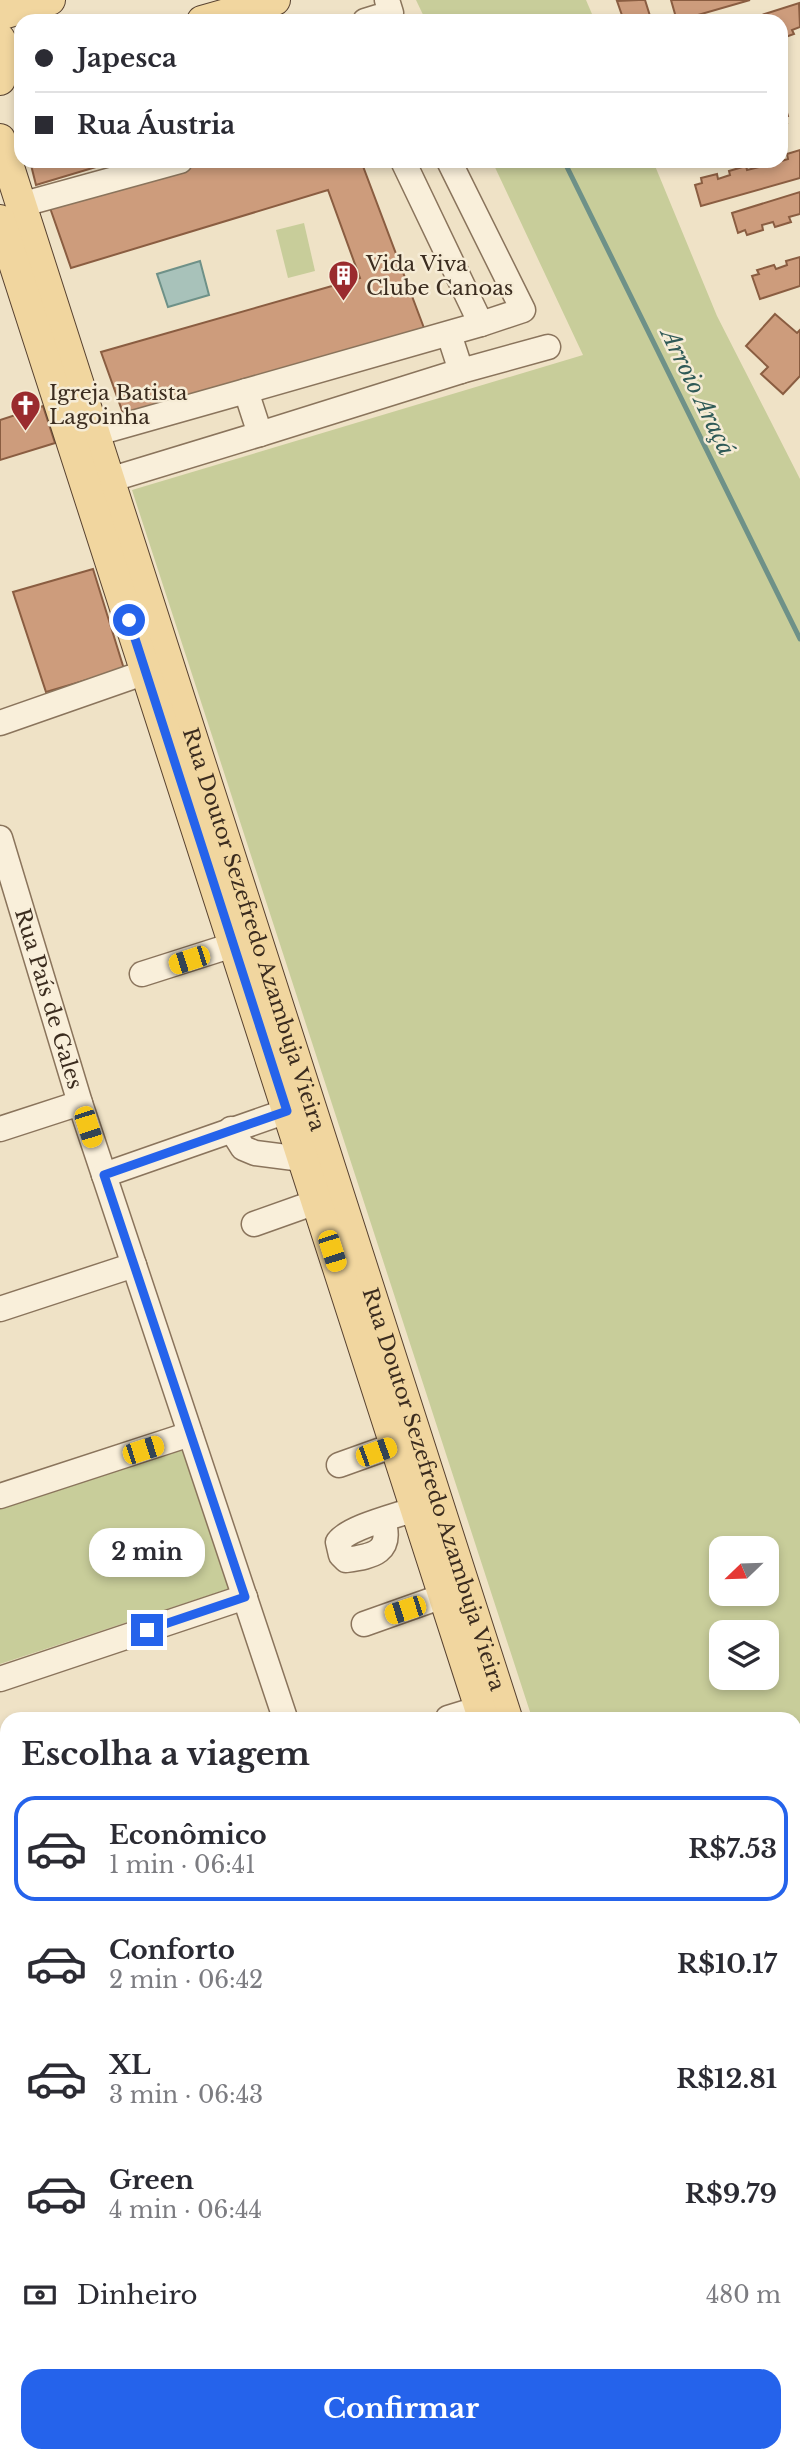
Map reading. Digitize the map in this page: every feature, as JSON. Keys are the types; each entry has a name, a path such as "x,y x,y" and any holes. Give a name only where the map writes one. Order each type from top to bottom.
{"main road":[{"path":"0,15 50,0"},
{"path":"238,14 273,7"},
{"path":"0,39 5,63 0,79"},
{"name":"Rua Doutor Sezefredo Azambuja Vieira","path":"0,139 10,212 146,672 443,1596 493,1712"},
{"name":"Rua Doutor Sezefredo Azambuja Vieira","path":"10,212 109,480 493,1712"}],"street":[{"path":"10,212 157,168"},
{"path":"406,168 481,324"},
{"path":"94,435 449,334 523,310 452,168"},
{"path":"449,334 461,370"},
{"path":"109,480 461,370 548,347"},
{"path":"246,391 260,434"},
{"path":"0,723 146,672"},
{"name":"Rua País de Gales","path":"0,838 80,1103 283,1712"},
{"path":"142,974 233,945"},
{"path":"0,1129 80,1103"},
{"path":"104,1175 287,1111"},
{"path":"231,1129 243,1148 255,1153 302,1159"},
{"path":"254,1224 317,1202"},
{"path":"0,1309 134,1265"},
{"path":"0,1496 190,1434"},
{"path":"339,1465 395,1445"},
{"path":"383,1520 415,1509"},
{"path":"363,1624 443,1596"},
{"path":"0,1679 245,1597"}],"green space":[{"path":"416,0 586,0 592,14 423,14"},
{"path":"495,168 656,168 717,316 800,479 800,1712 530,1712 132,490 583,355"},
{"path":"304,223 315,271 288,278 276,230"},
{"path":"186,1448 231,1588 0,1664 0,1509"}],"water":[{"path":"200,261 209,295 168,307 157,274"}],"building":[{"path":"645,0 649,14 622,14 617,1"},
{"path":"671,0 750,0 701,14 675,14"},
{"path":"799,3 800,27 792,30 794,34 788,36 788,14 765,14"},
{"path":"800,150 800,178 701,206 695,185 702,183 701,178 717,174 718,179 739,168 788,168 788,154"},
{"path":"32,168 93,168 36,185"},
{"name":"Vida Viva Clube Canoas","path":"179,168 364,168 424,328 124,416 101,352 360,278 328,190 71,268 49,205"},
{"path":"800,192 800,214 789,217 791,222 775,227 773,222 762,225 763,230 747,235 745,230 738,233 732,213"},
{"path":"800,257 800,286 760,299 752,276 759,274 757,270 774,265 776,269 787,265 786,261"},
{"path":"775,314 797,333 800,330 800,376 783,394 761,374 768,367 746,346"},
{"name":"Igreja Batista Lagoinha","path":"43,406 55,443 0,460 0,420"},
{"path":"93,569 124,669 46,692 13,592"}],"waterway":[{"name":"Arroio Araçá","path":"567,168 800,639"}],"place":[{"name":"Vida Viva Clube Canoas","path":"343,303"},
{"name":"Igreja Batista Lagoinha","path":"26,432"}],"route":[{"path":"129,620 287,1111 104,1175 245,1597 147,1630"}]}
